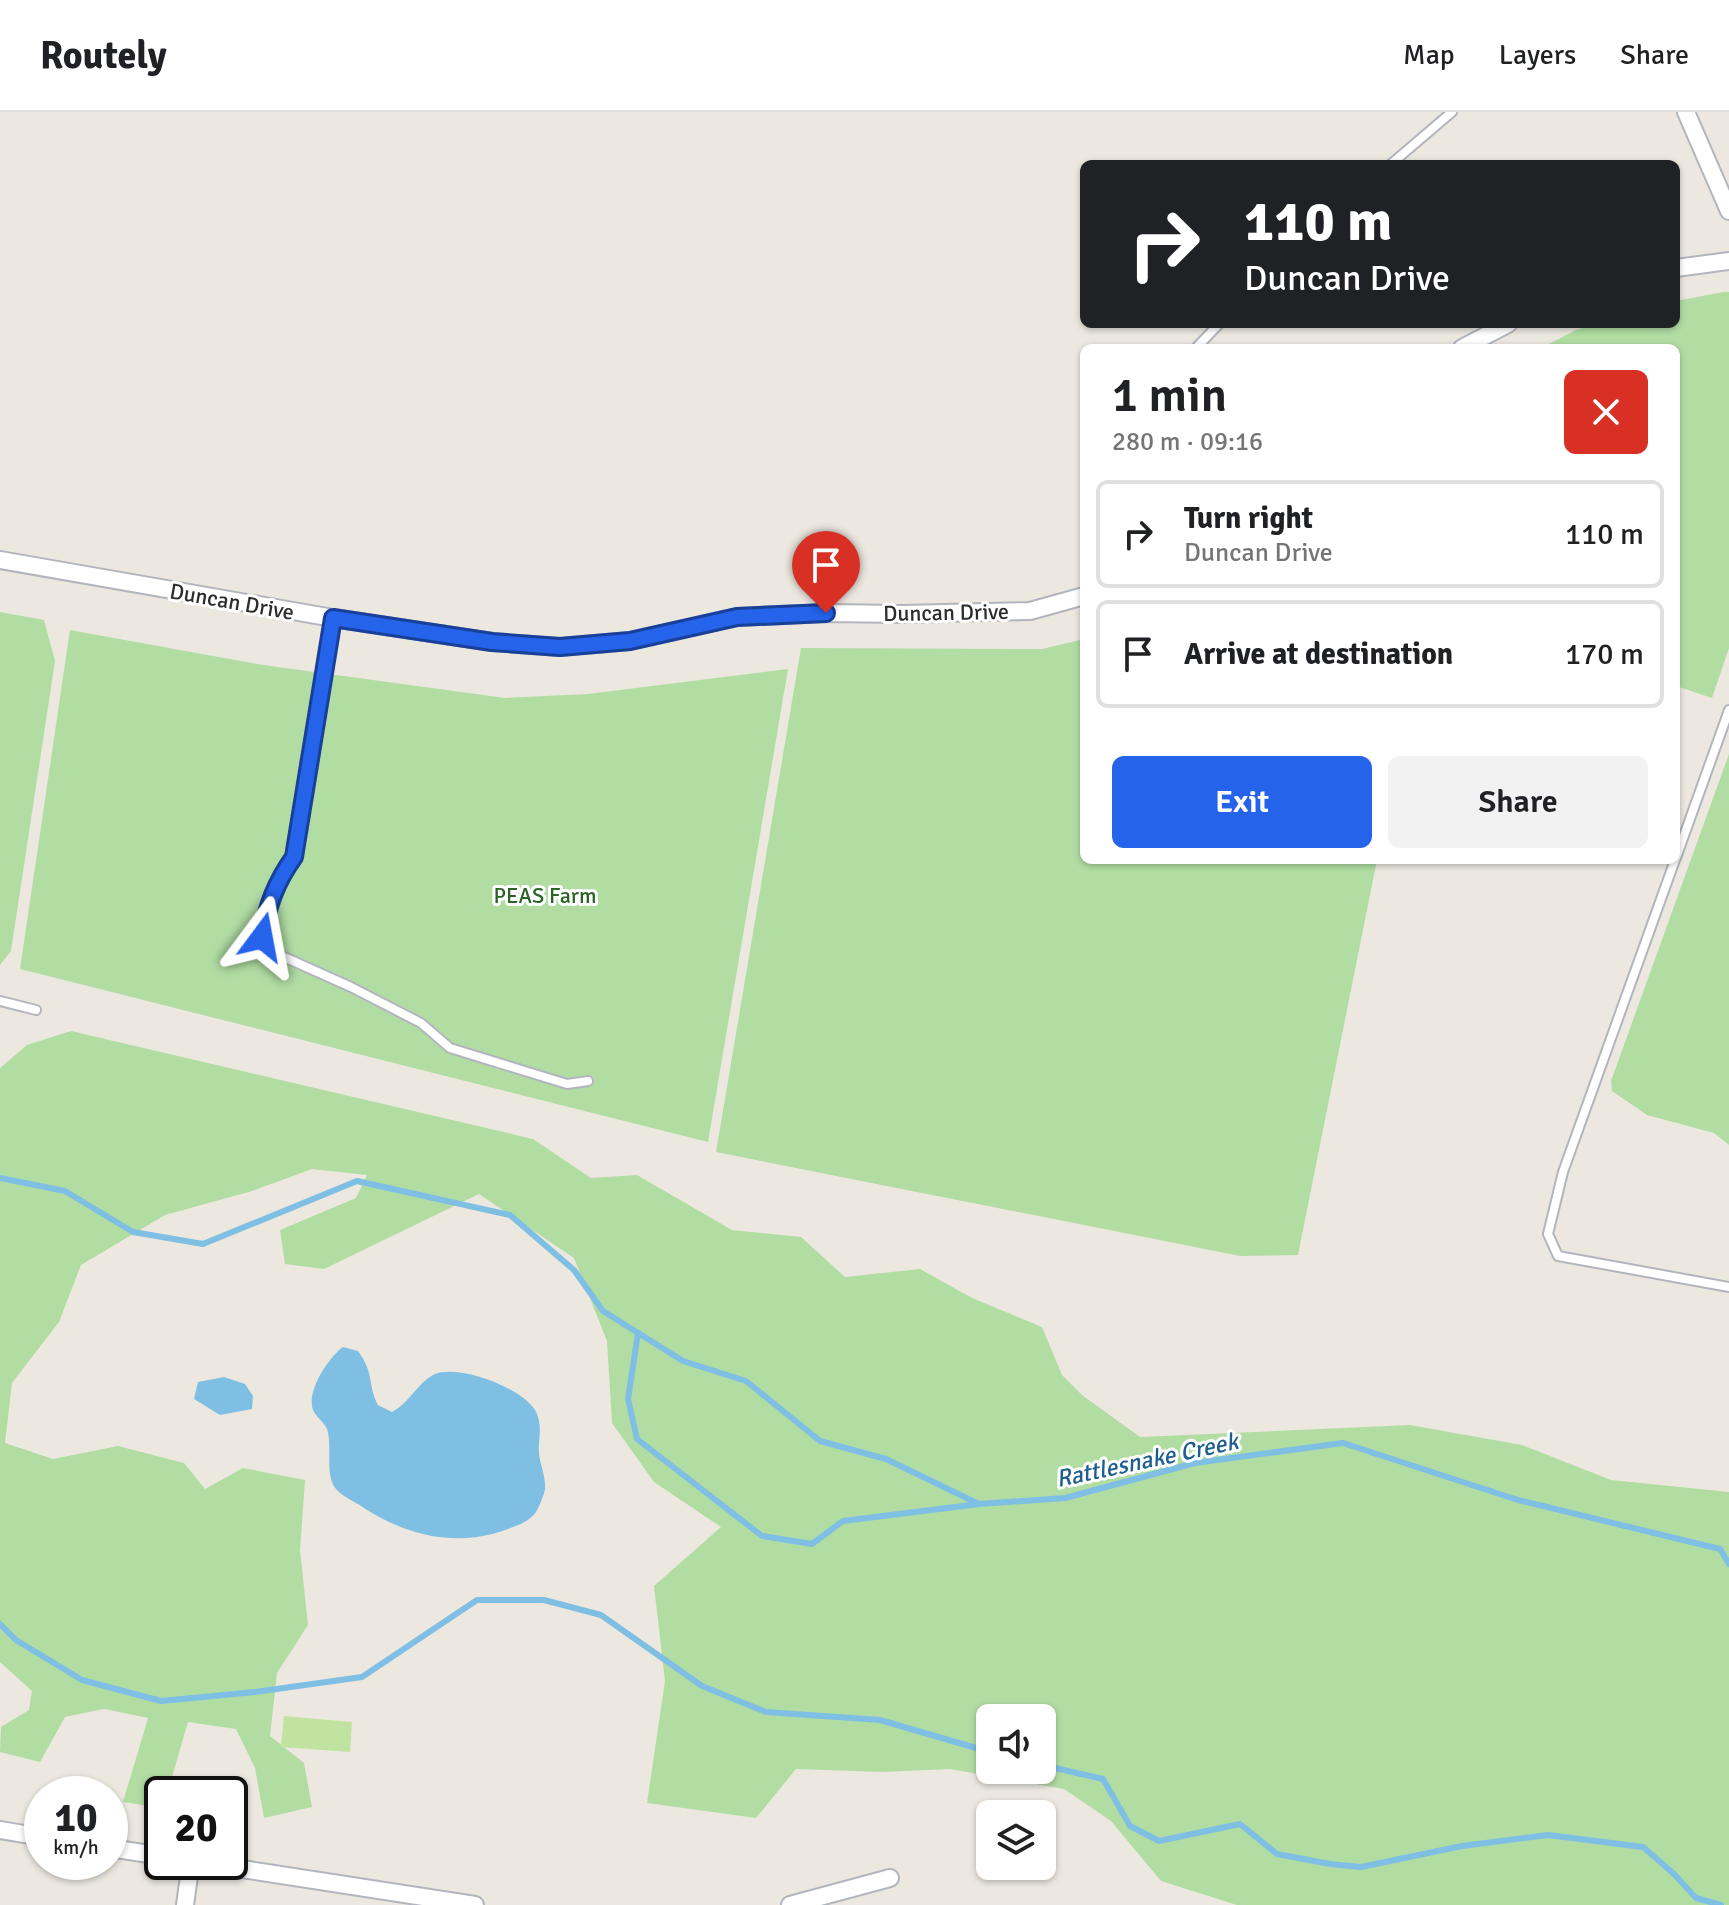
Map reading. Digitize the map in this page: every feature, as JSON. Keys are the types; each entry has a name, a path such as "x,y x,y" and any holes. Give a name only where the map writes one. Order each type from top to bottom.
{"street":[{"path":"1686,112 1729,211"},
{"path":"1680,267 1729,261"},
{"path":"1470,344 1500,328"},
{"name":"Duncan Drive","path":"0,560 333,618 492,642 560,647 630,641 737,617 1030,611 1080,597"},
{"path":"0,1830 24,1834"},
{"path":"248,1870 475,1905"},
{"path":"790,1905 890,1878"},
{"path":"185,1905 190,1880"}],"lane":[{"path":"1396,160 1452,112"},
{"path":"1200,344 1215,328"},
{"path":"333,618 294,857 278,880 266,911 262,937 275,953 421,1023 450,1048 567,1084 588,1081"},
{"path":"1680,848 1729,710"},
{"path":"1674,864 1563,1172 1548,1234 1558,1256 1729,1287"},
{"path":"0,1001 36,1010"}],"green space":[{"path":"1729,292 1729,648 1712,698 1680,687 1680,344 1549,344 1582,328 1680,328 1680,300"},
{"path":"0,612 44,620 55,661 11,951 0,965"},
{"name":"PEAS Farm","path":"70,630 263,665 505,698 588,694 788,669 708,1142 20,969"},
{"path":"1080,640 1080,864 1376,864 1298,1255 1240,1256 716,1152 801,648 1042,649"},
{"path":"1729,754 1729,1145 1714,1133 1647,1115 1612,1091 1611,1081"},
{"path":"71,1031 533,1139 591,1178 637,1175 732,1230 801,1237 845,1277 920,1269 972,1298 1042,1327 1062,1375 1082,1395 1140,1437 1410,1425 1522,1445 1611,1480 1729,1492 1729,1905 1237,1905 1161,1881 1111,1821 1064,1789 1036,1784 1056,1784 1056,1704 976,1704 976,1774 950,1769 882,1772 796,1769 756,1818 647,1803 665,1681 654,1586 721,1527 654,1482 612,1423 607,1341 574,1258 479,1194 324,1269 285,1264 280,1230 356,1198 367,1175 312,1169 252,1191 165,1215 81,1265 59,1322 12,1383 5,1443 53,1459 118,1446 184,1463 205,1489 243,1468 305,1480 300,1550 308,1625 277,1673 270,1736 304,1763 312,1807 264,1818 255,1768 236,1729 188,1722 172,1776 144,1776 144,1805 128,1803 128,1785 148,1718 104,1709 65,1717 40,1762 0,1752 1,1727 29,1710 32,1691 0,1662 0,1068 27,1045"},
{"path":"284,1716 352,1722 350,1752 281,1747"}],"water":[{"path":"343,1347 358,1351 367,1366 378,1405 392,1412 427,1379 444,1372 475,1375 522,1397 533,1407 540,1426 539,1453 545,1484 536,1512 526,1521 505,1530 467,1538 449,1538 430,1536 395,1525 338,1492 330,1476 327,1429 314,1413 312,1402 320,1375"},
{"path":"224,1377 245,1384 253,1396 252,1409 220,1415 194,1399 198,1382"}],"waterway":[{"name":"Rattlesnake Creek","path":"0,1178 65,1191 133,1232 203,1244 357,1181 510,1215 574,1270 603,1311 683,1361 746,1381 820,1441 886,1459 979,1504 1065,1498 1195,1463 1343,1443 1518,1500 1720,1549 1729,1564"},
{"path":"638,1333 628,1399 637,1439 762,1536 812,1544 843,1521 979,1504"},
{"path":"0,1624 16,1640 82,1680 161,1701 362,1677 477,1600 544,1600 601,1615 702,1686 766,1712 880,1720 976,1748"},
{"path":"1056,1768 1103,1779 1130,1826 1159,1841 1240,1824 1277,1854 1361,1867 1462,1846 1548,1835 1643,1847 1696,1898 1721,1905"}],"route":[{"path":"262,937 266,911 278,880 294,857 333,618 492,642 560,647 630,641 737,617 826,613"}]}
